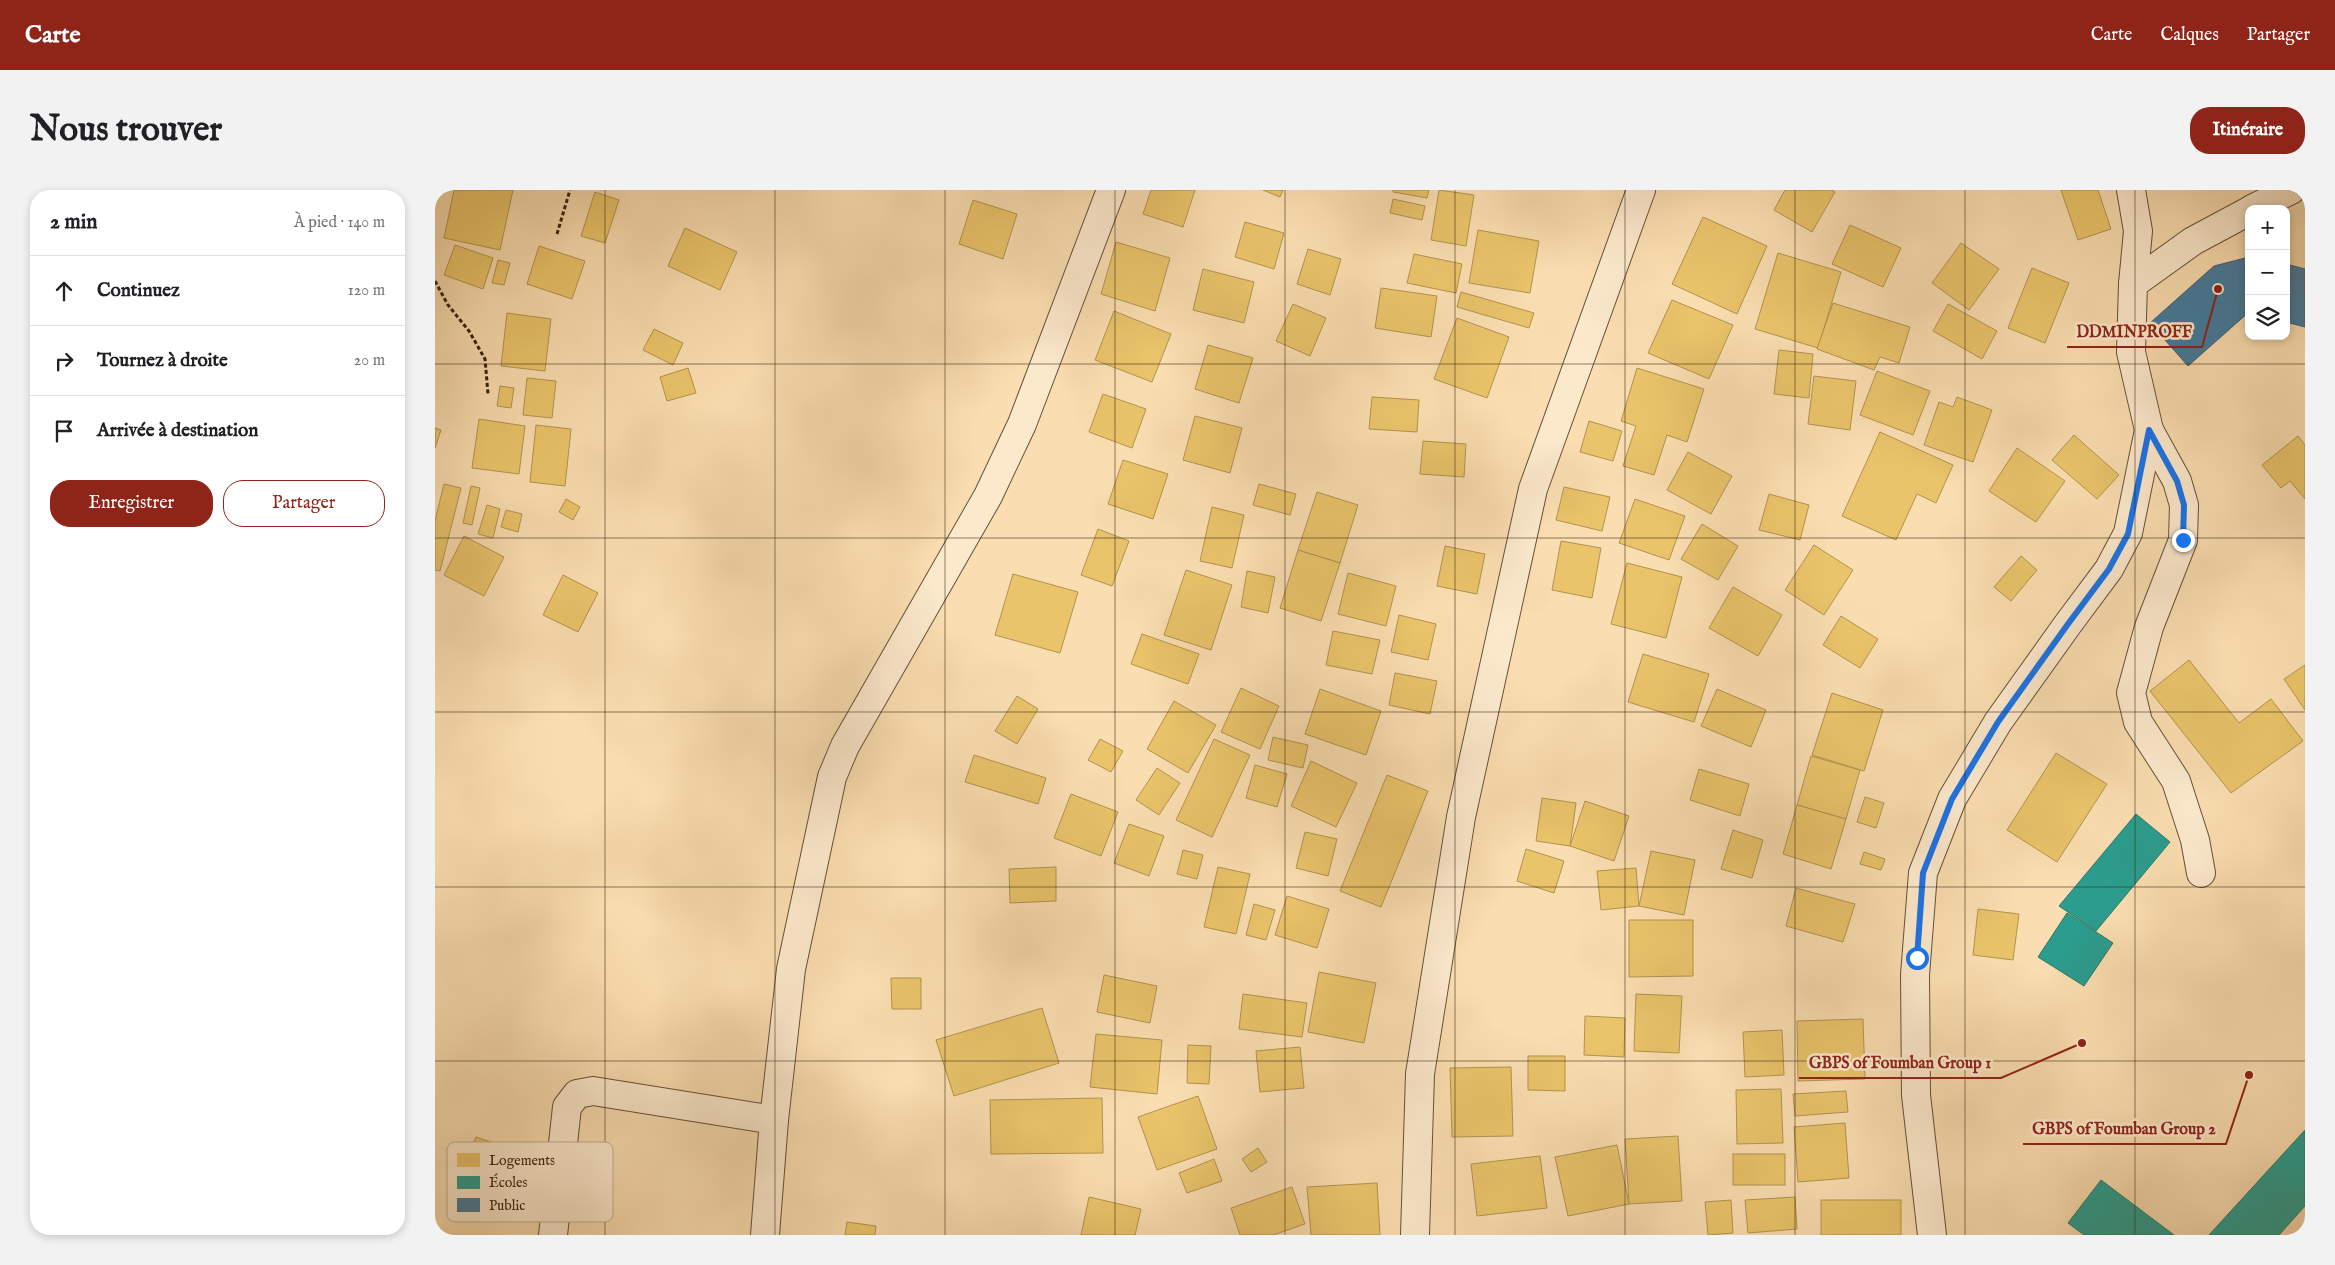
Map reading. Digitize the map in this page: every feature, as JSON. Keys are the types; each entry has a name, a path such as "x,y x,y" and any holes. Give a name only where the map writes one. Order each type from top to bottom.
{"street":[{"path":"765,1235 774,1120 791,969 831,778 845,746 988,496 1023,424 1111,190"},
{"path":"1415,1235 1421,1074 1461,817 1533,489 1641,190"},
{"path":"2131,190 2138,231 2133,284 2131,352 2149,430 2177,481 2184,505 2183,540 2149,627 2131,693 2137,722 2176,781 2195,840 2201,873"},
{"path":"2260,205 2291,190"},
{"path":"2133,284 2193,241 2245,213"},
{"path":"1932,1235 1916,1095 1915,975 1923,873 1952,799 1998,722 2109,569 2128,534 2149,430"},
{"path":"563,1142 567,1106 577,1094 593,1091 774,1120"},
{"path":"553,1235 554,1222"}],"path":[{"path":"557,234 570,190"},
{"path":"435,281 448,305 469,331 485,359 489,394"}],"building: Logements":[{"path":"454,190 513,190 500,250 444,238"},
{"path":"1151,190 1195,190 1183,227 1143,214"},
{"path":"1263,190 1283,190 1280,197"},
{"path":"1393,190 1429,190 1427,198 1393,192"},
{"path":"1439,190 1474,195 1466,246 1431,240"},
{"path":"1785,190 1832,190 1835,192 1812,232 1774,210"},
{"path":"2061,190 2098,190 2111,229 2078,240"},
{"path":"595,192 619,200 605,243 581,236"},
{"path":"1393,199 1425,206 1422,220 1390,213"},
{"path":"973,200 1017,214 1003,259 959,244"},
{"path":"1703,217 1767,246 1737,314 1672,284"},
{"path":"1245,222 1284,233 1274,269 1235,257"},
{"path":"1850,225 1901,248 1883,287 1832,264"},
{"path":"685,228 737,252 720,290 668,266"},
{"path":"1478,230 1539,241 1530,293 1469,283"},
{"path":"1116,242 1170,258 1155,311 1101,294"},
{"path":"1961,243 1999,269 1969,310 1932,283"},
{"path":"455,245 493,258 483,289 444,275"},
{"path":"539,246 585,261 572,299 527,284"},
{"path":"1308,249 1341,259 1330,295 1297,284"},
{"path":"1778,253 1841,272 1818,348 1755,329"},
{"path":"1414,254 1462,264 1456,293 1407,283"},
{"path":"498,260 510,263 504,285 492,283"},
{"path":"2032,268 2069,283 2045,343 2008,328"},
{"path":"1203,269 1254,282 1244,323 1193,310"},
{"path":"1381,288 1437,296 1431,337 1375,328"},
{"path":"1461,292 1534,313 1529,328 1457,307"},
{"path":"1672,300 1733,325 1709,379 1648,353"},
{"path":"1833,303 1910,327 1899,363 1880,357 1874,370 1817,349"},
{"path":"1293,304 1326,318 1310,356 1276,341"},
{"path":"1948,304 1997,331 1982,359 1933,331"},
{"path":"1114,311 1171,334 1152,382 1095,360"},
{"path":"507,313 551,319 545,371 501,366"},
{"path":"1457,318 1509,337 1487,398 1434,379"},
{"path":"654,329 683,343 673,365 643,350"},
{"path":"1208,345 1253,358 1239,403 1195,389"},
{"path":"1779,350 1813,354 1809,398 1774,394"},
{"path":"688,368 696,393 667,401 660,377"},
{"path":"1637,368 1704,389 1687,442 1667,435 1654,475 1623,466 1636,426 1621,421"},
{"path":"1877,371 1930,391 1913,435 1860,415"},
{"path":"1814,376 1856,381 1850,430 1808,424"},
{"path":"527,378 556,381 552,418 523,415"},
{"path":"500,386 514,388 511,408 497,406"},
{"path":"1103,394 1146,409 1132,448 1089,432"},
{"path":"1372,397 1419,400 1417,432 1369,429"},
{"path":"1957,397 1992,410 1973,462 1924,445 1939,402 1953,407"},
{"path":"1195,416 1242,428 1230,473 1183,460"},
{"path":"479,419 525,426 519,474 472,468"},
{"path":"1589,421 1622,431 1613,461 1580,452"},
{"path":"536,425 571,429 565,486 530,482"},
{"path":"435,428 441,430 435,448"},
{"path":"1880,432 1953,465 1936,503 1917,494 1896,540 1842,516"},
{"path":"2074,435 2119,475 2097,499 2052,460"},
{"path":"2298,436 2305,445 2305,499 2290,481 2281,488 2262,465"},
{"path":"1423,441 1466,444 1464,477 1420,474"},
{"path":"2017,448 2065,481 2036,522 1989,491"},
{"path":"1688,452 1732,476 1711,514 1667,490"},
{"path":"1123,460 1168,474 1153,519 1108,504"},
{"path":"444,484 461,488 440,571 435,570 435,521"},
{"path":"1259,484 1296,494 1290,515 1253,505"},
{"path":"471,486 480,488 472,525 463,523"},
{"path":"1564,487 1610,497 1602,531 1556,520"},
{"path":"1317,492 1358,505 1340,563 1298,550"},
{"path":"1769,494 1809,505 1800,540 1759,530"},
{"path":"566,499 580,507 573,520 559,512"},
{"path":"1635,499 1685,516 1669,560 1619,543"},
{"path":"487,505 500,509 493,538 478,534"},
{"path":"1212,507 1244,515 1232,568 1200,561"},
{"path":"506,510 522,514 518,532 501,527"},
{"path":"1702,524 1738,546 1718,580 1681,559"},
{"path":"1098,529 1129,541 1112,586 1081,575"},
{"path":"464,536 504,557 484,596 444,575"},
{"path":"1561,541 1601,548 1592,598 1552,590"},
{"path":"1814,545 1853,570 1824,615 1785,590"},
{"path":"1445,546 1485,554 1477,594 1437,586"},
{"path":"1298,550 1340,563 1321,621 1280,608"},
{"path":"2021,556 2037,570 2011,601 1994,587"},
{"path":"1627,563 1682,577 1666,638 1611,624"},
{"path":"1186,570 1232,585 1211,650 1164,635"},
{"path":"1247,571 1275,577 1268,613 1241,607"},
{"path":"1348,573 1396,586 1386,626 1338,614"},
{"path":"1013,574 1078,592 1060,653 995,635"},
{"path":"563,575 598,593 578,632 543,615"},
{"path":"1733,587 1782,615 1758,656 1709,628"},
{"path":"1399,615 1436,624 1428,660 1391,652"},
{"path":"1841,616 1878,639 1860,668 1823,645"},
{"path":"1333,631 1380,640 1372,674 1326,665"},
{"path":"1142,634 1199,654 1188,684 1131,664"},
{"path":"1643,654 1709,674 1694,722 1628,702"},
{"path":"2189,660 2239,723 2271,699 2303,741 2231,793 2150,691"},
{"path":"2305,665 2305,710 2284,679"},
{"path":"1395,673 1437,681 1430,714 1389,705"},
{"path":"1241,688 1279,706 1260,749 1221,732"},
{"path":"1320,689 1381,711 1366,755 1305,734"},
{"path":"1717,689 1766,710 1751,747 1701,726"},
{"path":"1832,693 1883,710 1864,771 1812,755"},
{"path":"1017,696 1038,709 1017,744 995,731"},
{"path":"1174,701 1216,725 1188,773 1147,749"},
{"path":"1273,737 1308,745 1303,768 1268,760"},
{"path":"1100,739 1123,751 1111,772 1088,760"},
{"path":"1214,739 1250,755 1212,837 1176,820"},
{"path":"2056,753 2107,784 2057,862 2007,830"},
{"path":"974,755 1046,778 1038,804 965,782"},
{"path":"1811,756 1860,770 1846,819 1797,805"},
{"path":"1311,761 1357,783 1336,827 1291,806"},
{"path":"1255,765 1287,774 1277,807 1246,798"},
{"path":"1157,768 1180,783 1159,815 1136,800"},
{"path":"1699,769 1749,784 1740,816 1690,800"},
{"path":"1387,775 1428,791 1381,907 1340,891"},
{"path":"1071,794 1118,812 1101,856 1054,838"},
{"path":"1865,797 1884,803 1876,828 1857,822"},
{"path":"1542,798 1576,803 1570,846 1536,841"},
{"path":"1585,801 1629,816 1614,861 1570,846"},
{"path":"1797,805 1846,819 1831,869 1783,854"},
{"path":"1129,824 1164,836 1149,876 1114,863"},
{"path":"1733,830 1763,840 1752,878 1721,869"},
{"path":"1305,832 1337,839 1328,876 1296,868"},
{"path":"1526,849 1564,861 1554,893 1517,881"},
{"path":"1183,850 1203,855 1197,879 1177,874"},
{"path":"1651,851 1695,860 1684,915 1639,906"},
{"path":"1864,852 1885,859 1881,870 1860,864"},
{"path":"1056,867 1056,901 1010,903 1009,869"},
{"path":"1218,867 1250,874 1236,934 1204,927"},
{"path":"1636,868 1639,906 1601,910 1597,871"},
{"path":"1796,888 1855,904 1843,942 1786,926"},
{"path":"1287,896 1329,909 1317,948 1275,935"},
{"path":"1254,904 1275,910 1266,940 1246,935"},
{"path":"1978,909 2019,914 2013,960 1973,955"},
{"path":"1629,920 1693,920 1693,976 1629,977"},
{"path":"1319,972 1376,983 1364,1043 1308,1032"},
{"path":"1104,975 1157,986 1150,1023 1097,1012"},
{"path":"891,978 921,978 921,1009 892,1009"},
{"path":"1243,994 1307,1003 1302,1037 1239,1029"},
{"path":"1636,994 1682,996 1679,1053 1634,1051"},
{"path":"1042,1008 1059,1063 954,1096 936,1040"},
{"path":"1585,1016 1625,1018 1624,1057 1584,1055"},
{"path":"1863,1019 1865,1079 1798,1081 1797,1021"},
{"path":"1782,1030 1784,1075 1745,1077 1743,1032"},
{"path":"1096,1034 1162,1040 1157,1094 1090,1087"},
{"path":"1188,1045 1211,1046 1209,1084 1187,1083"},
{"path":"1300,1047 1304,1088 1260,1092 1256,1051"},
{"path":"1528,1056 1565,1056 1565,1091 1528,1090"},
{"path":"1511,1067 1513,1136 1452,1137 1450,1068"},
{"path":"1781,1089 1783,1143 1737,1144 1736,1090"},
{"path":"1846,1091 1848,1112 1795,1116 1793,1094"},
{"path":"1198,1096 1217,1149 1157,1170 1138,1117"},
{"path":"1102,1098 1103,1153 991,1154 990,1100"},
{"path":"1845,1123 1849,1178 1798,1182 1794,1127"},
{"path":"1678,1136 1682,1201 1629,1204 1625,1139"},
{"path":"476,1137 491,1142 474,1142"},
{"path":"1617,1145 1629,1204 1568,1216 1555,1157"},
{"path":"1258,1148 1267,1162 1251,1172 1242,1159"},
{"path":"1733,1154 1785,1154 1785,1185 1733,1185"},
{"path":"1540,1156 1547,1208 1477,1216 1471,1164"},
{"path":"1214,1159 1222,1181 1187,1193 1179,1173"},
{"path":"1377,1183 1380,1235 1311,1235 1307,1187"},
{"path":"1292,1187 1305,1224 1273,1235 1240,1235 1231,1208"},
{"path":"1089,1197 1141,1209 1135,1235 1081,1235"},
{"path":"1795,1197 1797,1229 1748,1233 1745,1200"},
{"path":"1731,1200 1733,1233 1708,1235 1705,1202"},
{"path":"1821,1200 1901,1200 1901,1235 1821,1235"},
{"path":"847,1222 876,1226 875,1235 845,1235"}],"building: Écoles":[{"path":"2136,814 2170,842 2096,931 2059,906"},
{"path":"2067,913 2113,943 2084,986 2038,957"},
{"path":"2305,1130 2305,1206 2279,1235 2209,1235"},
{"path":"2101,1180 2174,1235 2084,1235 2068,1223"}],"building: Public":[{"path":"2245,258 2245,316 2188,366 2150,323 2214,266"},
{"path":"2290,265 2305,269 2305,327 2290,323"}],"place":[{"name":"DDMINPROFF","path":"2218,289"},
{"name":"GBPS of Foumban Group 1","path":"2082,1043"},
{"name":"GBPS of Foumban Group 2","path":"2249,1075"}],"route":[{"path":"1917,958 1923,873 1952,799 1998,722 2109,569 2128,534 2149,430 2177,481 2184,505 2183,540"}]}
